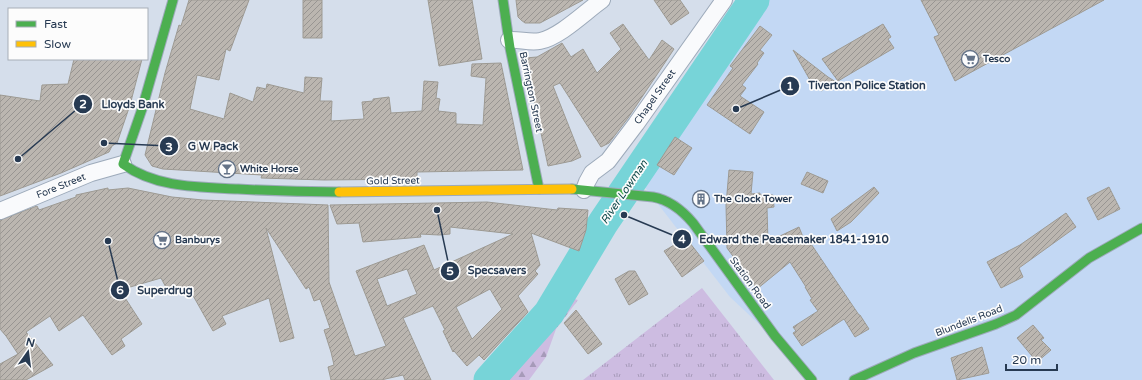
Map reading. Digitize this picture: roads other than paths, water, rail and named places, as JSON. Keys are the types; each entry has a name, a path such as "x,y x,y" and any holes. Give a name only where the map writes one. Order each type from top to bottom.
{"street":[{"path":"123,164 144,102 172,0"},
{"name":"Barrington Street","path":"503,0 509,40 533,153 539,189"},
{"path":"509,40 516,39 533,42 542,40 568,26 602,0"},
{"name":"Chapel Street","path":"584,190 592,173 608,161 724,0"},
{"name":"Gold Street","path":"123,164 130,172 160,182 210,188 330,193 539,189 584,190 646,196 668,202"},
{"name":"Fore Street","path":"0,211 91,173 123,164"},
{"name":"Station Road","path":"668,202 684,213 693,223 775,336 812,380"},
{"name":"Blundells Road","path":"854,380 914,353 996,324 1016,315 1089,258 1142,228"}],"waterway":[{"name":"River Lowman","path":"489,380 549,313 603,223 754,0"}],"place":[{"name":"Tesco","path":"970,59"},
{"name":"Tiverton Police Station","path":"736,109"},
{"name":"G W Pack","path":"104,143"},
{"name":"Lloyds Bank","path":"18,159"},
{"name":"White Horse","path":"227,169"},
{"name":"The Clock Tower","path":"701,199"},
{"name":"Specsavers","path":"437,210"},
{"name":"Edward the Peacemaker 1841-1910","path":"624,215"},
{"name":"Banburys","path":"162,240"},
{"name":"Superdrug","path":"108,241"}]}
